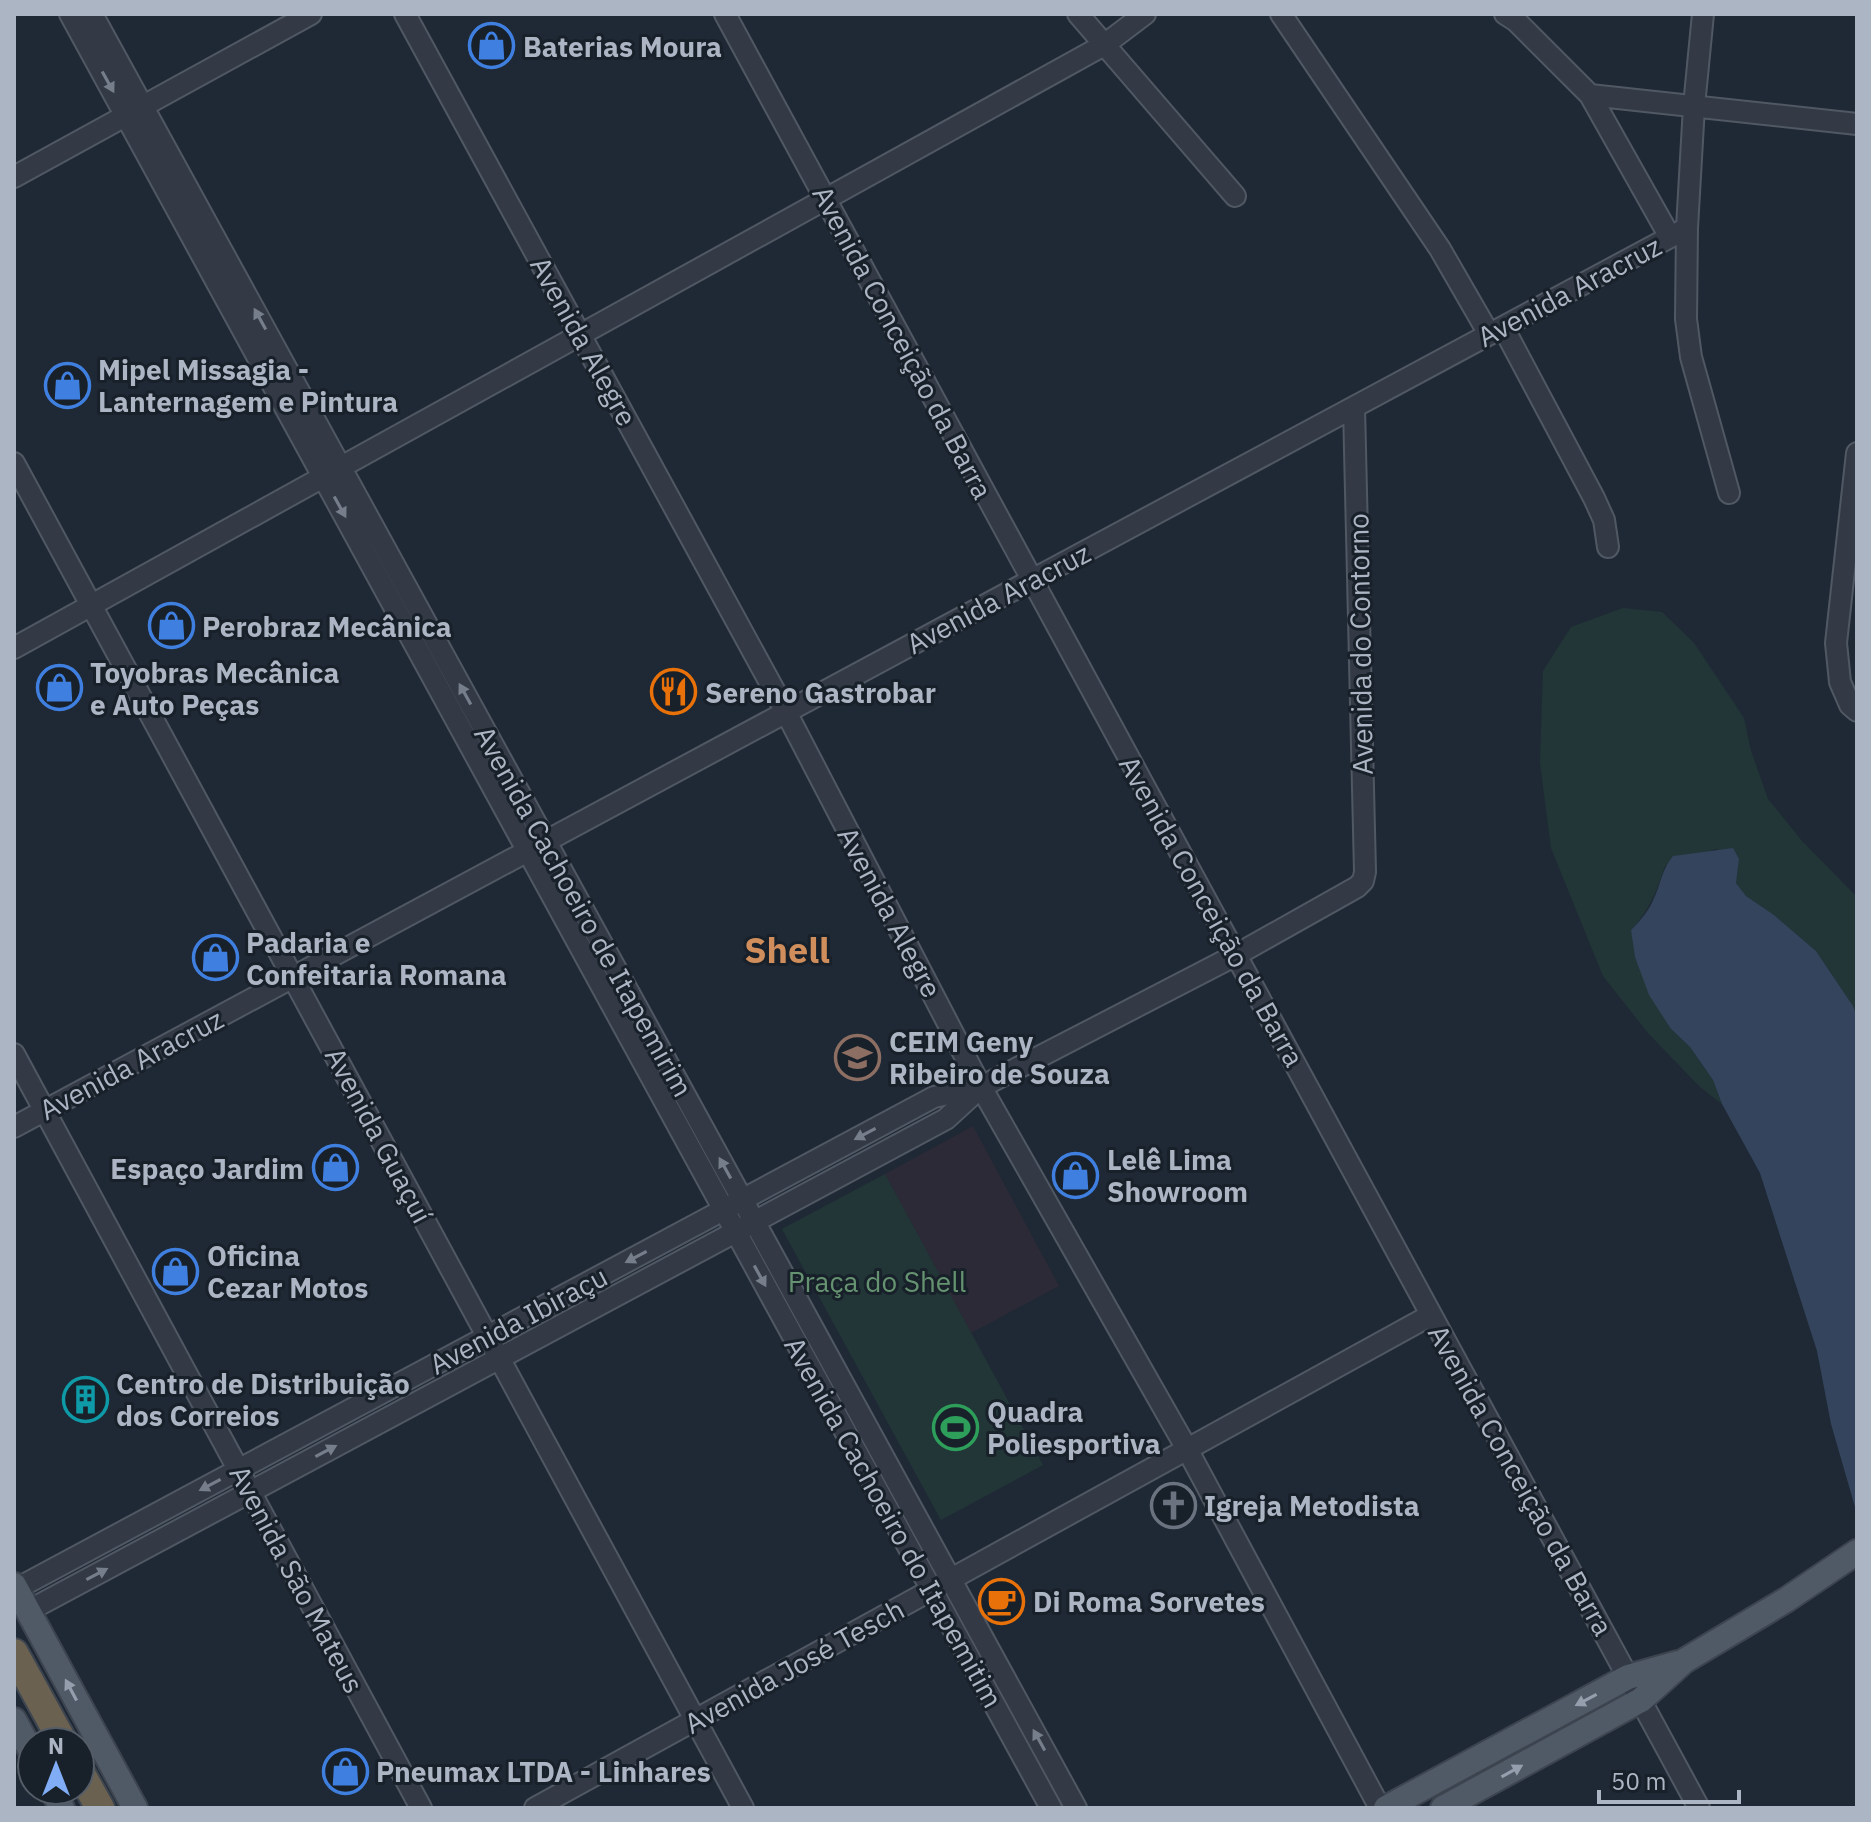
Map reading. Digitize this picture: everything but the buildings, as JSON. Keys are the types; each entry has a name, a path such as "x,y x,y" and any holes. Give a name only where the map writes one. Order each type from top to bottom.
{"highway":[{"path":"14,1653 54,1726"}],"main road":[{"path":"1443,1808 1641,1700 1684,1661 1786,1600 1857,1552"},
{"path":"15,1587 135,1808"},
{"path":"1383,1808 1628,1677 1684,1661"}],"street":[{"path":"70,14 134,111"},
{"name":"Avenida Cachoeiro de Itapemirim","path":"92,14 134,111 537,846 743,1200 1076,1808"},
{"path":"14,177 311,14"},
{"name":"Avenida Alegre","path":"405,14 786,712 981,1087 1187,1449 1383,1808"},
{"name":"Avenida Conceição da Barra","path":"725,14 1699,1808"},
{"path":"1078,14 1235,196"},
{"path":"14,648 1104,45 1145,14"},
{"path":"1281,14 1496,331 1594,498 1604,520 1608,547"},
{"path":"1703,14 1678,233 1691,357 1729,493"},
{"path":"1512,16 1590,95 1678,233"},
{"path":"1590,95 1857,124"},
{"name":"Avenida Aracruz","path":"14,1127 1678,233"},
{"name":"Avenida do Contorno","path":"1354,407 1363,881"},
{"path":"1857,453 1853,535 1836,643 1840,682 1850,705 1857,711"},
{"name":"Avenida Guaçuí","path":"14,463 743,1808"},
{"name":"Avenida Cachoeiro do Itapemitim","path":"537,846 724,1210 1051,1808"},
{"name":"Avenida Ibiraçu","path":"28,1611 946,1119 981,1087 1236,955 1363,881"},
{"name":"Avenida São Mateus","path":"14,1054 421,1808"},
{"name":"Avenida Ibiraçu","path":"15,1587 934,1097 981,1087"},
{"name":"Avenida José Tesch","path":"535,1808 1431,1315"}],"shaded area":[{"path":"973,1126 1059,1286 971,1333 885,1174"}],"green space":[{"path":"1623,608 1662,612 1694,643 1744,718 1751,751 1768,799 1802,841 1857,897 1857,1016 1816,951 1746,896 1736,883 1739,859 1716,849 1665,866 1652,900 1631,930 1671,1029 1690,1047 1713,1080 1722,1104 1700,1087 1648,1033 1603,976 1551,848 1540,763 1543,671 1571,627"},
{"name":"Praça do Shell","path":"885,1174 1043,1465 941,1520 782,1229"}],"water":[{"path":"1733,848 1739,859 1736,883 1746,896 1816,951 1857,1016 1857,1514 1831,1424 1817,1351 1760,1173 1722,1104 1713,1080 1690,1047 1671,1029 1649,995 1635,957 1631,930 1650,907 1673,856"}],"place":[{"name":"Baterias Moura","path":"492,46"},
{"name":"Mipel Missagia - Lanternagem e Pintura","path":"67,385"},
{"name":"Perobraz Mecânica","path":"171,626"},
{"name":"Toyobras Mecânica e Auto Peças","path":"59,688"},
{"name":"Sereno Gastrobar","path":"674,692"},
{"name":"Padaria e Confeitaria Romana","path":"215,958"},
{"name":"CEIM Geny Ribeiro de Souza","path":"858,1057"},
{"name":"Espaço Jardim","path":"335,1168"},
{"name":"Lelê Lima Showroom","path":"1076,1175"},
{"name":"Oficina Cezar Motos","path":"176,1271"},
{"name":"Centro de Distribuição dos Correios","path":"85,1399"},
{"name":"Quadra Poliesportiva","path":"956,1427"},
{"name":"Igreja Metodista","path":"1173,1505"},
{"name":"Di Roma Sorvetes","path":"1002,1601"},
{"name":"Pneumax LTDA - Linhares","path":"345,1771"}],"district":[{"name":"Shell","path":"787,949"}]}
